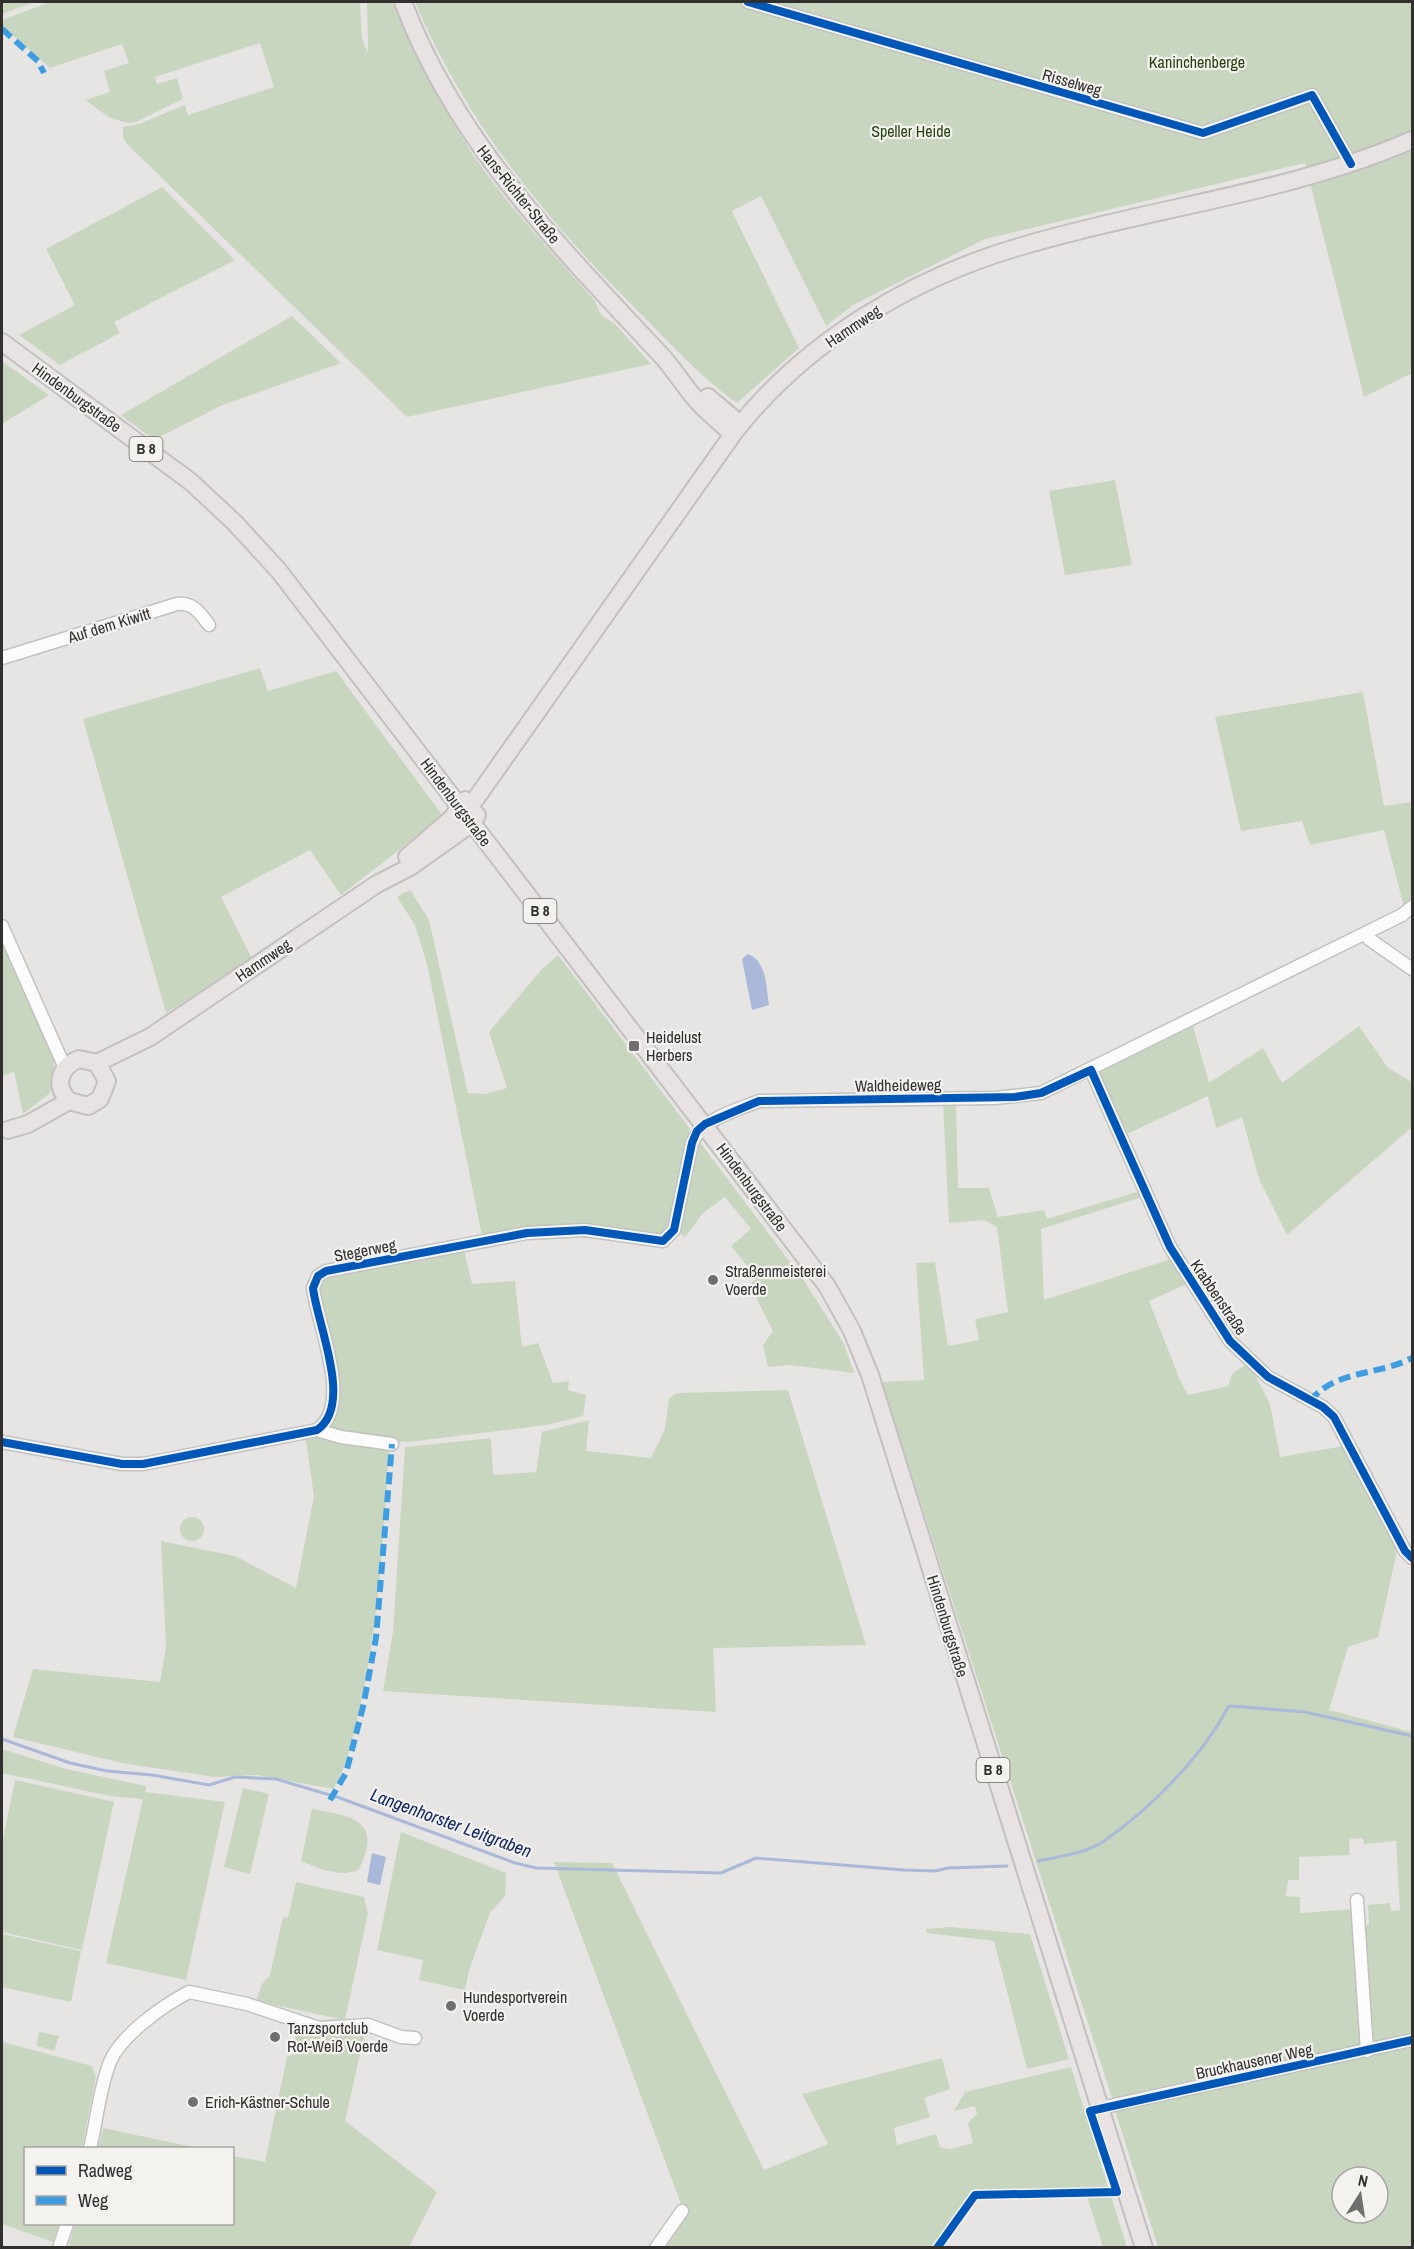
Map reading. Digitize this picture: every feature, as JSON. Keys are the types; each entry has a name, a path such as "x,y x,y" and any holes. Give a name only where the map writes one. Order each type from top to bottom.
{"main road":[{"name":"Hans-Richter-Straße","path":"403,2 447,93 496,170 537,219 669,363 736,429"},
{"name":"Hammweg","path":"101,1069 378,883 463,811 527,728 736,429 775,387 837,336 892,300 958,268 1062,234 1252,192 1348,165 1413,140"},
{"name":"Hindenburgstraße","path":"2,342 191,482 235,523 279,571 827,1286 862,1352 1144,2247"},
{"name":"Hammweg","path":"463,811 475,788 527,728"},
{"path":"72,1064 101,1069 106,1088 100,1099 88,1106 65,1095 60,1082 72,1064"},
{"path":"5,1132 65,1095"}],"street":[{"name":"Risselweg","path":"748,2 1203,133 1312,95 1348,165"},
{"name":"Auf dem Kiwitt","path":"2,658 177,604 187,603 195,608 209,625"},
{"name":"Waldheideweg","path":"705,1124 759,1101 1015,1097 1041,1093 1366,933 1413,907"},
{"path":"2,927 43,1017 66,1049 72,1064"},
{"path":"1366,933 1369,939 1413,969"},
{"name":"Krabbenstraße","path":"1091,1070 1170,1247 1230,1341 1268,1377 1323,1407 1334,1417 1405,1551 1413,1558"},
{"name":"Stegerweg","path":"317,1430 324,1425 331,1412 333,1386 314,1296 318,1276 344,1267 527,1233 585,1230 663,1241 674,1230 692,1143 697,1131 705,1124"},
{"path":"2,1442 122,1464 143,1464 317,1430 341,1437 392,1444"},
{"path":"1357,1900 1367,2051"},
{"path":"90,2147 111,2060 143,2024 169,2002 189,1992 247,2004 320,2028 368,2025 401,2037 415,2038"},
{"name":"Bruckhausener Weg","path":"1100,2108 1413,2040"},
{"path":"656,2247 682,2211"},
{"path":"59,2247 66,2225"}],"green space":[{"path":"2,2 35,2 2,14"},
{"path":"50,2 360,2 362,38 368,53 367,2 392,2 440,100 474,156 532,230 595,301 601,315 615,324 651,364 407,417 127,144 123,137 123,127 139,124 185,105 188,115 274,87 260,43 155,77 157,84 177,78 183,99 136,122 128,123 110,118 85,100 110,92 104,71 129,63 122,44 50,68 2,26 2,20"},
{"name":"Speller Heide","path":"415,2 1412,2 1412,373 1364,397 1305,163 985,239 853,305 826,326 761,196 732,211 799,348 737,403 711,383 675,349 573,243 541,206 484,129 459,89 435,46"},
{"path":"162,187 235,260 114,322 120,333 60,365 19,335 75,305 46,249"},
{"path":"292,316 341,363 220,406 154,440 121,415"},
{"path":"2,361 49,395 2,424"},
{"path":"1115,480 1132,565 1065,575 1049,491"},
{"path":"260,668 268,691 336,671 443,816 341,895 310,850 221,897 252,959 166,1013 83,719"},
{"path":"1363,692 1384,806 1412,802 1412,899 1404,907 1384,830 1310,845 1302,821 1241,831 1215,717"},
{"path":"411,891 429,920 468,1093 486,1094 507,1088 489,1032 542,969 558,955 690,1129 670,1223 664,1234 658,1236 482,1236 427,964 415,925 397,897 404,892"},
{"path":"2,943 55,1056 50,1093 23,1114 14,1071 2,1077"},
{"path":"1193,1026 1209,1083 1263,1048 1282,1083 1359,1026 1388,1068 1412,1082 1412,1132 1410,1129 1287,1235 1259,1179 1242,1117 1216,1128 1208,1096 1123,1136 1096,1073"},
{"path":"956,1102 958,1188 989,1188 998,1217 1044,1210 1047,1219 1140,1191 1142,1197 1041,1229 1044,1300 1174,1258 1189,1283 1149,1301 1188,1395 1228,1386 1233,1373 1249,1363 1270,1404 1280,1457 1344,1446 1398,1547 1378,1637 1348,1647 1329,1710 1412,1732 1412,2036 1380,2046 1368,2039 1360,1926 1369,1925 1368,1905 1390,1903 1391,1911 1400,1910 1396,1841 1364,1844 1363,1838 1349,1839 1350,1855 1299,1857 1299,1880 1288,1880 1286,1896 1300,1897 1300,1913 1355,1909 1363,2049 1113,2101 882,1382 924,1380 916,1263 935,1262 948,1346 979,1340 975,1319 1008,1312 997,1227 984,1220 949,1223 943,1103"},
{"path":"699,1141 805,1282 844,1344 854,1373 790,1365 768,1367 763,1345 773,1331 748,1286 757,1278 731,1246 751,1229 725,1197 703,1213 685,1237 678,1232 696,1145"},
{"path":"463,1246 472,1284 515,1281 522,1347 538,1343 553,1383 569,1381 568,1390 586,1395 583,1416 547,1425 408,1442 373,1440 331,1429 332,1417 317,1293 320,1279 327,1275"},
{"path":"788,1390 866,1645 713,1648 716,1712 383,1691 393,1632 405,1447 491,1438 493,1475 536,1472 542,1432 589,1420 586,1451 651,1458 665,1429 669,1398 677,1393"},
{"path":"318,1433 388,1448 389,1451 379,1586 370,1654 350,1747 342,1772 333,1789 257,1775 215,1777 122,1763 13,1737 33,1669 160,1682 166,1647 161,1541 235,1556 296,1588 314,1496 305,1435"},
{"path":"192,1517 200,1521 204,1529 200,1537 192,1541 184,1537 180,1529 184,1521"},
{"path":"2,1749 66,1769 146,1786 145,1792 225,1802 186,1980 106,1963 143,1799 110,1796 2,1773"},
{"path":"15,1780 114,1802 82,1950 2,1932 2,1844"},
{"path":"243,1788 269,1794 250,1874 224,1867"},
{"path":"312,1809 350,1818 365,1830 368,1840 359,1869 353,1872 338,1873 301,1861"},
{"path":"401,1832 506,1873 505,1896 490,1913 469,1970 465,1990 419,1980 423,1960 377,1950"},
{"path":"554,1862 612,1863 764,2170 828,2144 802,2094 942,2058 950,2089 924,2098 930,2117 894,2128 897,2145 936,2134 940,2147 950,2149 973,2143 968,2123 977,2114 975,2106 954,2111 965,2092 1071,2067 1109,2190 974,2193 935,2247 659,2247 684,2212"},
{"path":"296,1882 364,1897 368,1913 345,2020 256,2001 262,1984 270,1975 283,1917 288,1918"},
{"path":"950,1927 1030,1934 1069,2059 1027,2069 994,1941 927,1933 926,1929"},
{"path":"2,1934 81,1951 71,2002 2,1987"},
{"path":"298,2025 366,2028 345,2121 437,2192 409,2247 68,2248 75,2225 234,2225 234,2156 265,2162 287,2057 292,2055"},
{"path":"39,2032 59,2036 54,2051 37,2046"},
{"path":"3,2042 92,2066 96,2077 82,2147 24,2147 24,2225 59,2225 53,2242 2,2224"},
{"path":"1412,2044 1412,2247 1158,2247 1115,2110"},
{"path":"103,2128 193,2147 98,2147"},
{"path":"1086,2193 1110,2193 1127,2247 1103,2247"}],"water":[{"path":"748,954 759,962 762,968 769,1005 752,1010 742,959"},
{"path":"372,1853 386,1857 380,1885 367,1882"}],"waterway":[{"name":"Langenhorster Leitgraben","path":"1038,1861 1089,1849 1104,1841 1139,1814 1174,1781 1204,1745 1228,1707 1305,1712 1412,1736"},
{"name":"Langenhorster Leitgraben","path":"2,1739 70,1763 107,1771 152,1775 209,1785 235,1777 276,1779 340,1798 515,1863 536,1868 721,1873 756,1858 935,1871 948,1868 1007,1866"}],"marked path":[{"path":"2,29 38,61 44,73"},
{"path":"1310,1401 1332,1383 1399,1364 1412,1358"},
{"path":"330,1800 346,1773 363,1707 376,1638 392,1444"}],"cycle path":[{"path":"748,2 1203,133 1312,95 1351,164"},
{"path":"2,1442 122,1464 143,1464 317,1430 328,1418 333,1402 330,1363 313,1288 318,1276 326,1271 527,1233 585,1230 663,1241 674,1230 692,1143 697,1131 705,1124 759,1101 1015,1097 1041,1093 1091,1070 1170,1247 1230,1341 1268,1377 1323,1407 1334,1417 1405,1551 1412,1558"},
{"path":"937,2248 975,2195 1117,2192 1090,2111 1412,2040"}],"place":[{"name":"Heidelust Herbers","path":"634,1046"},
{"name":"Straßenmeisterei Voerde","path":"713,1280"},
{"name":"Hundesportverein Voerde","path":"451,2006"},
{"name":"Tanzsportclub Rot-Weiß Voerde","path":"275,2037"},
{"name":"Erich-Kästner-Schule","path":"193,2102"}],"park label":[{"name":"Kaninchenberge","path":"1197,62"}]}
